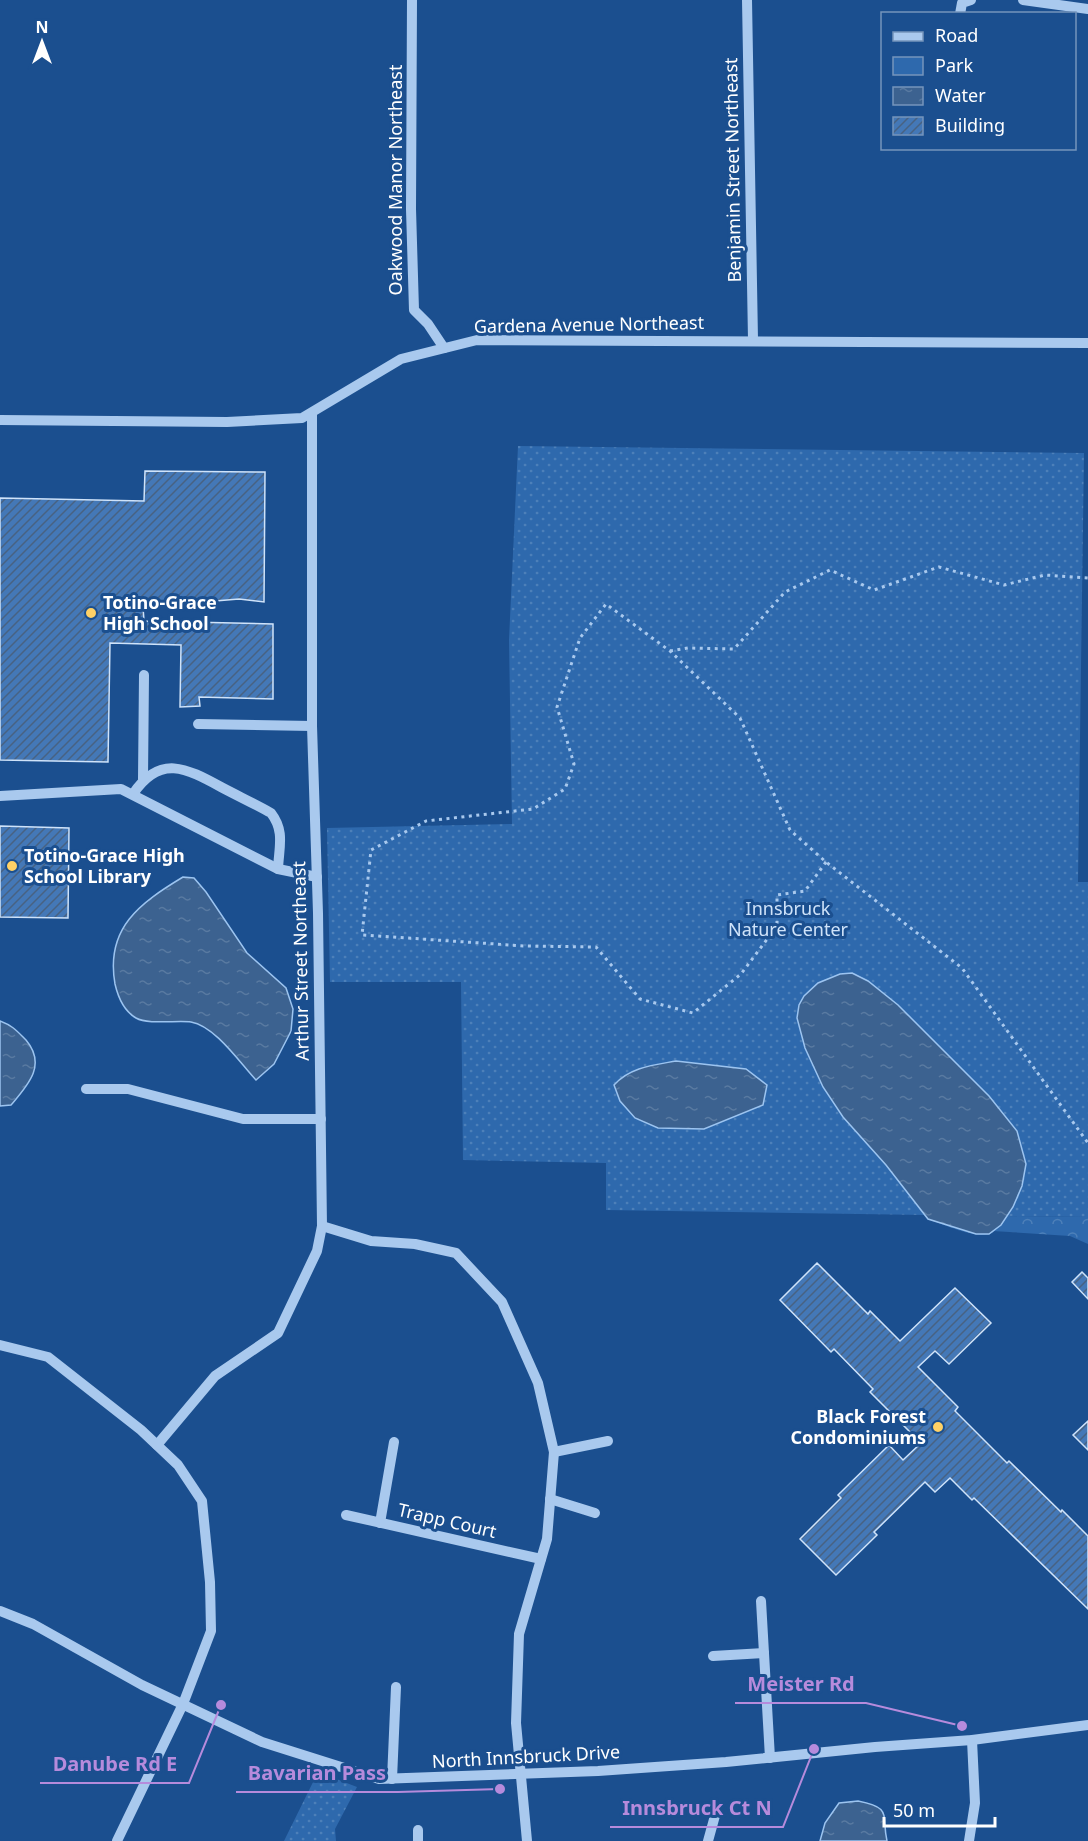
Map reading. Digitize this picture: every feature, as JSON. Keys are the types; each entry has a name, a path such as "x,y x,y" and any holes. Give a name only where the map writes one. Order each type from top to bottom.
{"street":[{"name":"Oakwood Manor Northeast","path":"412,0 411,209 414,310 428,324 444,348"},
{"name":"Benjamin Street Northeast","path":"747,0 753,340"},
{"path":"960,12 962,3 971,0"},
{"path":"1023,0 1088,9"},
{"name":"Gardena Avenue Northeast","path":"0,420 227,422 302,418 401,359 477,340 753,340 1088,344"},
{"name":"Arthur Street Northeast","path":"157,1445 215,1376 278,1333 317,1251 322,1226 317,877 312,726 312,413"},
{"path":"133,794 142,779 144,675"},
{"path":"198,724 312,726"},
{"path":"142,779 159,770 178,768 195,773 271,813 279,823 281,831 278,869"},
{"path":"0,796 121,789 278,869 317,877"},
{"path":"86,1089 128,1089 243,1119 321,1119"},
{"path":"322,1226 371,1241 415,1244 456,1253 502,1302 538,1383 554,1452 547,1539 519,1634 516,1723 527,1841"},
{"path":"0,1345 48,1357 141,1430 178,1465 202,1501 210,1582 211,1631 183,1704 117,1841"},
{"path":"554,1452 608,1441"},
{"path":"380,1523 394,1442"},
{"path":"550,1499 595,1512"},
{"name":"Trapp Court","path":"346,1515 541,1558"},
{"path":"762,1601 770,1758"},
{"name":"North Innsbruck Drive","path":"0,1611 33,1624 142,1685 262,1742 379,1779 598,1772 972,1740 1088,1725"},
{"path":"713,1656 764,1653"},
{"path":"393,1779 396,1687"},
{"path":"969,1841 975,1803 972,1740"},
{"path":"708,1841 716,1812"}],"path":[{"path":"670,651 688,648 734,649 784,592 830,570 874,590 939,567 1004,585 1045,575 1088,578"},
{"path":"826,862 805,891 777,895 777,926 741,974 693,1013 640,999 596,947 525,946 362,935 371,850 426,821 533,809 565,789 574,764 557,707 580,638 606,604 670,651 740,718 790,830 826,862 962,968 1088,1143"}],"green space":[{"name":"Innsbruck Nature Center","path":"518,446 1084,453 1078,882 1088,882 1088,1217 1007,1216 995,1231 984,1235 950,1227 928,1219 925,1215 606,1210 606,1163 463,1160 461,982 330,982 327,828 512,824 509,640"},
{"path":"1007,1216 1088,1217 1088,1244 1070,1236 993,1231"},
{"path":"318,1772 357,1787 335,1829 336,1841 284,1841"}],"water":[{"path":"183,877 194,878 247,953 286,988 293,1009 291,1031 274,1064 256,1080 209,1030 191,1022 141,1020 125,1008 118,994 113,964 115,947 121,932 140,908"},
{"path":"852,973 868,981 898,1005 989,1096 1017,1131 1026,1164 1022,1186 1013,1207 1001,1225 989,1234 976,1234 928,1219 886,1165 843,1117 823,1087 805,1048 797,1018 799,1005 804,996 818,983 840,974"},
{"path":"0,1021 14,1029 26,1040 32,1049 35,1066 29,1082 11,1105 0,1106"},
{"path":"676,1061 746,1069 767,1085 763,1105 704,1129 658,1128 635,1118 620,1101 614,1085 627,1074"},
{"path":"858,1801 876,1806 881,1810 887,1841 820,1841 825,1823 839,1803"}],"building":[{"name":"Totino-Grace High School","path":"145,471 265,472 264,602 239,599 143,607 144,621 273,624 273,699 199,697 200,706 180,707 181,645 110,643 108,762 0,760 0,498 144,501"},
{"name":"Totino-Grace High School Library","path":"0,826 69,828 68,918 0,917"},
{"name":"Black Forest Condominiums","path":"817,1263 868,1314 870,1311 900,1341 955,1288 991,1323 949,1364 935,1351 918,1367 958,1407 955,1411 1007,1463 1009,1461 1088,1536 1088,1609 974,1498 972,1500 950,1478 935,1492 925,1482 874,1532 877,1535 836,1575 800,1539 841,1498 838,1495 889,1445 903,1460 921,1443 870,1392 873,1389 834,1349 831,1352 780,1300"},
{"path":"1082,1272 1088,1278 1088,1299 1072,1282"},
{"path":"1088,1421 1088,1450 1073,1435"}],"place":[{"name":"Totino-Grace High School","path":"91,613"},
{"name":"Totino-Grace High School Library","path":"12,866"},
{"name":"Black Forest Condominiums","path":"938,1427"},
{"name":"Danube Rd E","path":"221,1705"},
{"name":"Meister Rd","path":"962,1726"},
{"name":"Innsbruck Ct N","path":"814,1749"},
{"name":"Bavarian Pass","path":"500,1789"}]}
